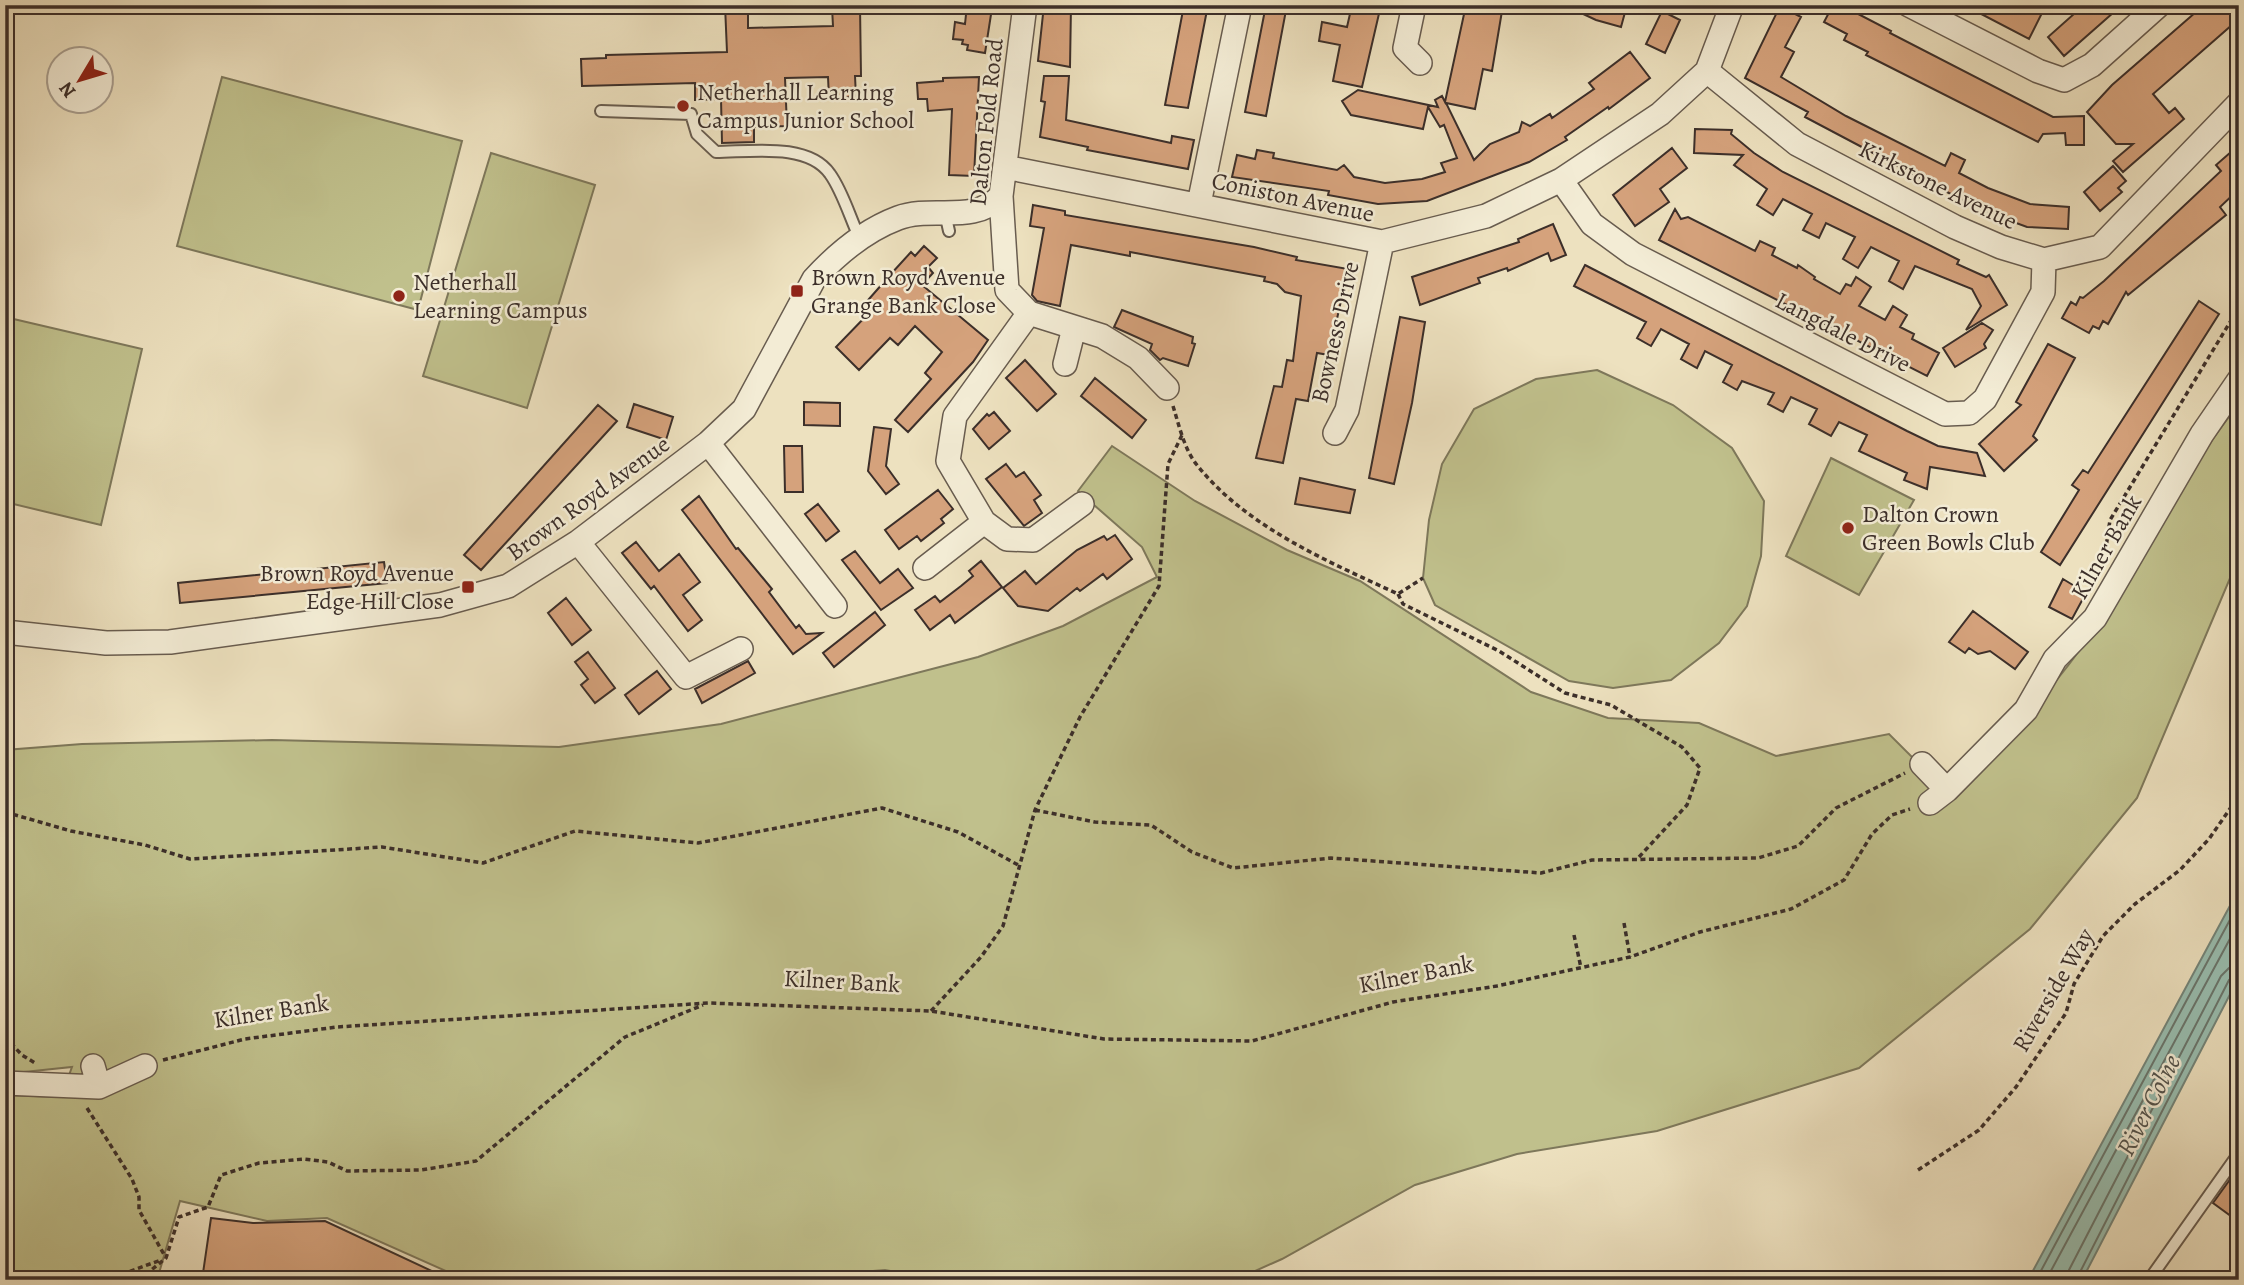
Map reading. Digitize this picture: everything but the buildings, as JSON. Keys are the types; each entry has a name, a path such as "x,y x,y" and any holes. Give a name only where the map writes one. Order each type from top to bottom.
{"street":[{"name":"Dalton Fold Road","path":"1025,5 1001,196 1007,290 1029,313"},
{"path":"1199,204 1240,5"},
{"path":"1414,5 1405,48 1420,64"},
{"name":"Coniston Avenue","path":"1005,167 1382,242 1486,216 1561,180 1660,114 1707,71 1732,5"},
{"path":"1909,5 2038,71 2064,80 2092,65 2158,5"},
{"name":"Kirkstone Avenue","path":"1707,71 1797,144 1955,227 2001,247 2044,260 2100,247 2239,103"},
{"name":"Langdale Drive","path":"1561,180 1592,224 1633,254 1945,414 1969,413 1985,399 2043,292 2044,260"},
{"name":"Brown Royd Avenue","path":"5,632 106,643 170,642 440,605 508,586 578,542 708,443 744,409 814,279 860,239 900,217 947,222 988,210 1001,196"},
{"name":"Bowness Drive","path":"1335,433 1347,410 1382,242"},
{"path":"1082,504 1033,540 1007,539 984,522 948,461 955,416 1029,313 1102,336 1138,358 1167,388"},
{"path":"1065,365 1074,328"},
{"name":"Kilner Bank","path":"1939,796 2026,710 2055,659 2095,618 2202,434 2239,380"},
{"path":"708,443 835,606"},
{"path":"925,568 984,522"},
{"path":"578,542 686,677 741,649"},
{"path":"1922,764 1939,796"},
{"path":"5,1083 96,1076 145,1066"}],"lane":[{"path":"601,111 691,114 697,134 716,152 785,153 810,158 829,173 860,239"},
{"path":"2149,1280 2239,1153"}],"path":[{"name":"Kilner Bank","path":"2110,520 2238,309"},
{"path":"1167,388 1182,435 1195,464 1222,492 1257,519 1337,566 1398,594 1403,604 1499,651 1565,693 1611,705 1682,747 1700,768 1687,805 1638,858"},
{"path":"931,1011 981,957 1003,926 1035,810 1080,717 1159,586 1168,464 1182,435"},
{"path":"1398,594 1423,578"},
{"path":"1035,810 1096,821 1151,825 1192,852 1233,868 1331,859 1541,873 1592,860 1758,858 1798,846 1836,808 1922,764"},
{"name":"Riverside Way","path":"1918,1170 1979,1130 2016,1087 2066,1013 2074,984 2103,936 2135,904 2180,870 2209,839 2236,800 2239,789"},
{"name":"Kilner Bank","path":"145,1066 191,1051 244,1039 337,1027 708,1003 931,1011 1104,1039 1252,1041 1393,1002 1497,986 1630,957 1700,932 1791,909 1844,880 1872,834 1892,815 1939,796"},
{"path":"5,812 71,831 145,845 190,859 382,847 483,863 575,831 698,843 882,808 958,832 1020,866"},
{"path":"1624,923 1630,957"},
{"path":"1574,935 1581,968"},
{"path":"139,1280 166,1258 179,1217 208,1207 221,1175 259,1163 304,1159 328,1162 348,1171 421,1170 476,1161 625,1037 708,1003"},
{"path":"5,1037 22,1055"},
{"path":"86,1106 132,1179 139,1197 139,1210 166,1258"},
{"path":"106,1280 166,1258"}],"green space":[{"path":"222,77 462,141 418,310 177,246"},
{"path":"491,153 595,185 527,408 423,376"},
{"path":"5,317 142,349 101,525 5,502"},
{"path":"1597,370 1673,405 1732,448 1764,501 1761,556 1747,606 1719,643 1671,680 1613,688 1569,681 1435,605 1423,578 1429,520 1442,464 1474,409 1536,379"},
{"path":"2239,404 2239,557 2137,798 2030,929 1859,1068 1657,1131 1517,1154 1415,1185 1282,1259 1235,1280 940,1280 885,1270 762,1280 466,1280 327,1218 267,1221 180,1201 157,1280 5,1280 5,1095 61,1097 72,1067 5,1074 5,750 82,744 272,740 559,747 721,724 978,657 1063,626 1157,577 1142,547 1078,491 1112,446 1195,501 1287,550 1360,581 1531,692 1608,718 1699,723 1776,756 1889,734 1952,797 2031,711 2085,644 2202,455"},
{"name":"Dalton Crown Green Bowls Club","path":"1831,458 1914,500 1859,595 1786,556"}],"water":[{"name":"River Colne","path":"2239,889 2239,977 2082,1280 2028,1280"}],"place":[{"name":"Netherhall Learning Campus Junior School","path":"683,106"},
{"name":"Brown Royd Avenue Grange Bank Close","path":"797,291"},
{"name":"Netherhall Learning Campus","path":"399,296"},
{"name":"Dalton Crown Green Bowls Club","path":"1848,528"},
{"name":"Brown Royd Avenue Edge Hill Close","path":"468,587"}]}
